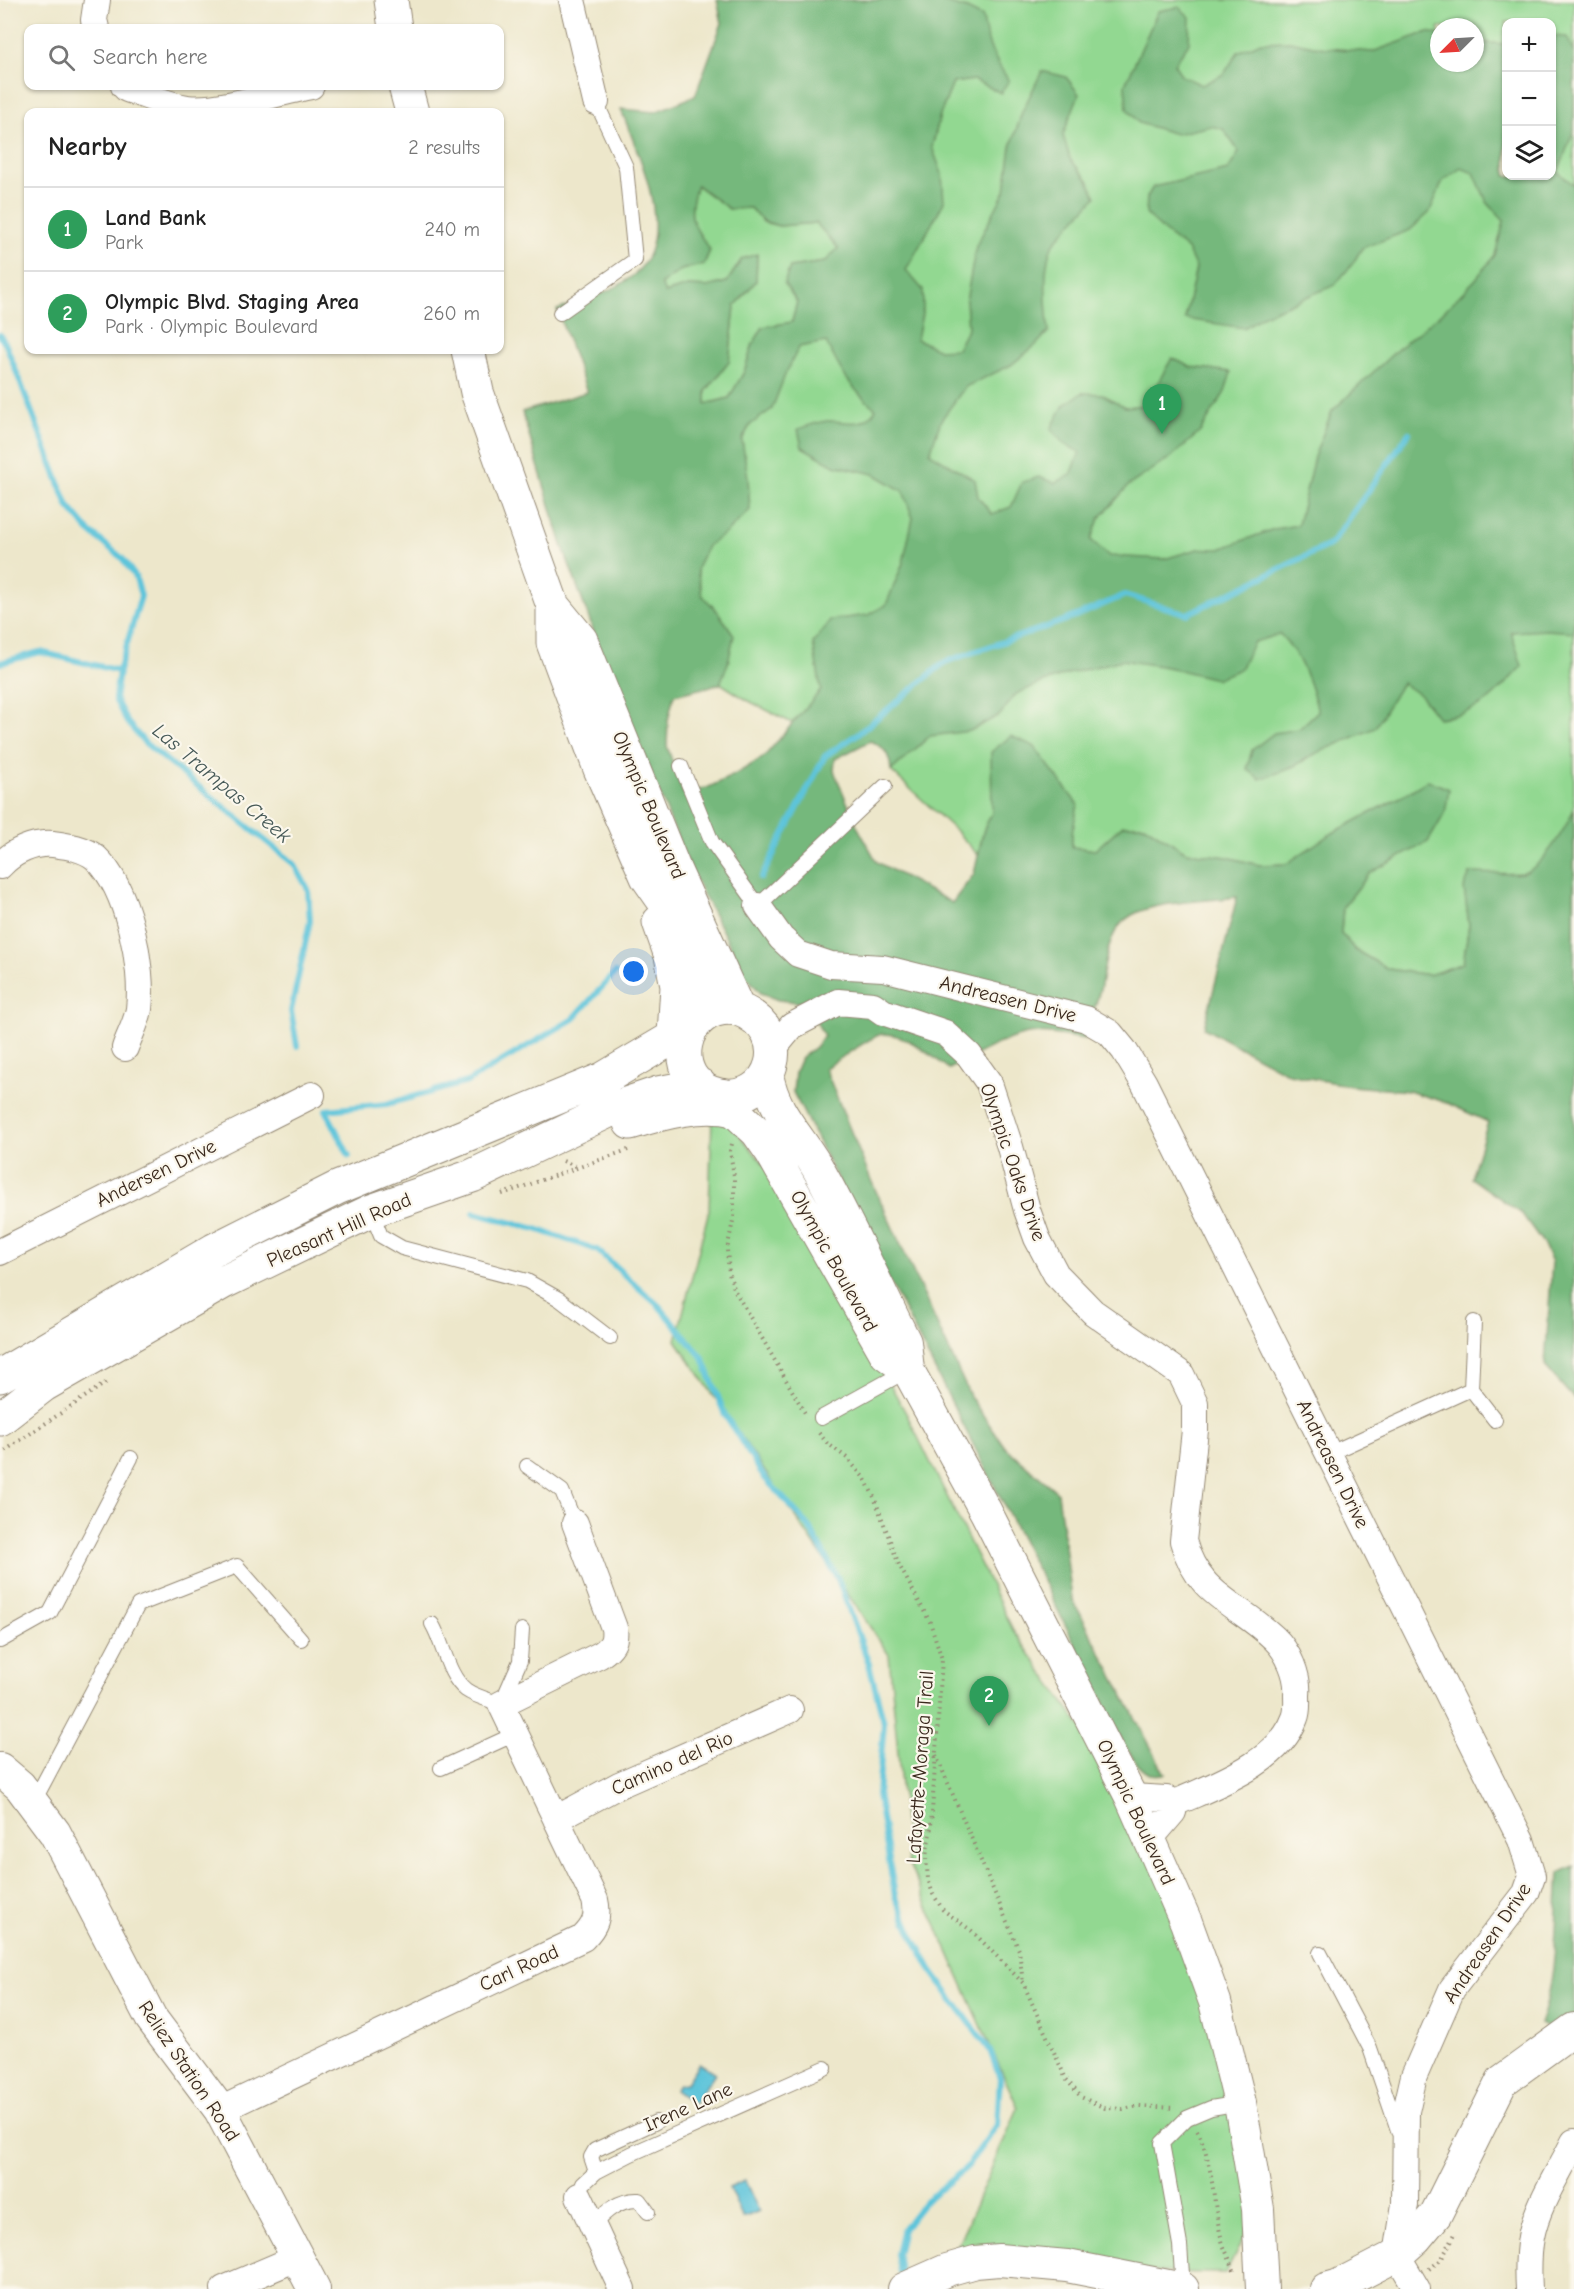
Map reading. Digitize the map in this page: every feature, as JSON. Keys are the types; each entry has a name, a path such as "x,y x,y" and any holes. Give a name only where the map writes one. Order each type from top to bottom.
{"main road":[{"path":"391,0 394,24"},
{"path":"406,90 411,108"},
{"name":"Olympic Boulevard","path":"469,354 477,392 553,606 553,642 600,768 646,877 653,906 672,956 677,986 689,1026 685,1056 690,1072 721,1107"},
{"name":"Olympic Boulevard","path":"553,606 581,640 675,871 767,1036"},
{"path":"472,1176 650,1117 707,1107 721,1107 727,1096 746,1093 754,1088 767,1036 718,1009 689,1026"},
{"name":"Pleasant Hill Road","path":"0,1376 213,1250 337,1188 603,1079 639,1059 689,1026"},
{"name":"Pleasant Hill Road","path":"0,1419 44,1385 222,1283 371,1211 472,1176 617,1107 658,1093 721,1107"}],"street":[{"path":"95,24 97,0"},
{"path":"572,0 596,102"},
{"path":"130,90 170,104 191,108 213,107 292,90"},
{"path":"0,866 7,857 24,849 48,843 74,846 95,857 114,879 132,930 140,979 139,1011 125,1048"},
{"name":"Andreasen Drive","path":"758,906 781,938 798,954 831,965 883,968 1086,1018 1110,1033 1124,1050 1144,1083 1521,1840 1532,1876 1526,1893 1452,1989 1414,2076 1406,2111 1405,2204 1397,2254"},
{"name":"Olympic Oaks Drive","path":"767,1036 826,1010 838,1002 873,1005 883,1012 945,1033 969,1054 989,1083 1027,1210 1037,1238 1056,1274 1093,1312 1181,1374 1195,1403 1195,1430 1183,1540 1187,1558 1197,1575 1209,1588 1275,1639 1293,1669 1298,1683 1296,1717 1272,1752 1229,1779 1176,1803"},
{"name":"Olympic Boulevard","path":"767,1036 770,1092 777,1108 819,1171 905,1342 908,1370 986,1512 1131,1797 1186,1922 1215,2002 1240,2103 1258,2209 1262,2289"},
{"name":"Andersen Drive","path":"3,1243 312,1095"},
{"name":"Olympic Boulevard","path":"721,1107 757,1132 771,1152 886,1354 908,1370"},
{"path":"501,1704 600,1655 610,1649 615,1639 615,1628 575,1523"},
{"name":"Carl Road","path":"220,2110 583,1938 592,1929 598,1912 595,1900 501,1704"},
{"name":"Camino del Rio","path":"555,1819 619,1785 790,1710"},
{"name":"Reliez Station Road","path":"0,1769 20,1785 55,1833 151,2018 220,2110 314,2289"},
{"path":"1131,1797 1166,1799 1176,1803 1173,1812 1150,1839"},
{"path":"1326,2289 1337,2286 1397,2254 1416,2238 1436,2214 1502,2081 1574,2029"},
{"path":"1529,2289 1531,2235 1574,2142"},
{"path":"579,2196 622,2289"},
{"path":"1397,2254 1417,2289"},
{"path":"224,2289 298,2257"},
{"path":"904,2289 947,2270 975,2262 999,2260 1066,2266 1183,2289"}],"lane":[{"path":"560,313 635,260 626,167 596,102"},
{"path":"681,766 712,842 758,906 885,786"},
{"path":"371,1211 381,1236 402,1248 527,1281 560,1299 610,1338"},
{"path":"1474,1322 1471,1389 1495,1420"},
{"path":"819,1424 908,1370"},
{"path":"1328,1454 1471,1389"},
{"path":"0,1641 50,1613 131,1458"},
{"path":"527,1466 562,1491 575,1523"},
{"path":"33,1803 138,1605 237,1566 301,1639"},
{"path":"432,1624 460,1684 468,1691 501,1704 520,1661 522,1630"},
{"path":"441,1768 515,1734"},
{"path":"1320,1953 1370,2048 1406,2152"},
{"name":"Irene Lane","path":"579,2196 583,2184 596,2172 683,2129 825,2068"},
{"path":"1183,2289 1180,2245 1162,2143 1187,2118 1211,2108 1240,2103"},
{"path":"596,2172 591,2157 596,2150 656,2122"},
{"path":"593,2225 605,2212 632,2200 639,2200 648,2212"}],"path":[{"path":"721,1107 734,1176 734,1216 727,1250 729,1274 735,1291 805,1414"},
{"path":"501,1194 579,1167"},
{"path":"0,1454 116,1376"},
{"name":"Lafayette-Moraga Trail","path":"819,1424 827,1443 847,1458 864,1479 874,1497 899,1565 930,1622 942,1659 931,1827 926,1857 928,1879 933,1894 943,1910 972,1931 1023,1983 1066,2079 1081,2097 1105,2108 1174,2108 1187,2118"},
{"path":"935,1753 1019,1950 1023,1983"},
{"path":"1187,2118 1193,2123 1203,2142 1222,2239 1234,2269"}],"green space":[{"path":"717,0 942,0 942,2 967,9 983,17 986,35 992,50 1009,81 1001,93 974,80 953,83 940,115 932,147 942,174 944,202 906,270 923,290 923,309 917,339 939,350 957,349 968,328 966,301 976,246 1005,191 1011,147 1022,112 1042,71 1066,77 1079,94 1063,135 1070,159 1088,180 1096,197 1052,247 1047,266 1046,288 1049,331 1011,365 965,387 941,420 930,453 975,480 978,497 992,514 1011,507 1022,482 1039,477 1055,483 1071,475 1080,452 1064,444 1051,429 1064,405 1082,393 1102,394 1125,407 1145,405 1172,358 1191,367 1231,372 1225,392 1200,432 1170,458 1129,485 1099,519 1091,540 1109,556 1164,559 1198,549 1220,549 1274,529 1298,525 1314,457 1332,411 1400,347 1443,312 1475,280 1495,255 1504,221 1487,202 1474,173 1461,168 1443,181 1429,213 1410,230 1362,248 1335,285 1264,315 1244,328 1185,319 1196,268 1187,249 1146,214 1147,197 1153,187 1228,170 1239,152 1223,129 1211,126 1176,134 1139,123 1127,109 1125,85 1158,11 1179,7 1190,17 1189,43 1174,64 1182,76 1202,85 1224,74 1238,52 1261,42 1290,41 1318,47 1372,52 1428,32 1430,33 1430,72 1484,72 1484,43 1502,44 1502,180 1556,180 1556,36 1567,37 1574,52 1574,129 1558,172 1574,185 1574,632 1547,630 1511,632 1522,666 1494,695 1476,708 1453,716 1438,718 1421,696 1402,683 1375,728 1315,754 1289,769 1260,779 1247,769 1252,750 1274,733 1299,729 1318,711 1304,670 1294,651 1280,634 1254,642 1240,669 1216,679 1167,667 1122,660 1041,683 1016,694 1000,715 970,731 930,736 891,771 886,752 870,741 835,759 834,771 857,826 877,862 952,903 974,874 984,829 992,813 991,752 1011,736 1034,746 1078,805 1072,833 1072,847 1095,850 1123,825 1144,825 1186,852 1227,857 1259,865 1286,864 1329,835 1428,780 1449,789 1445,813 1428,842 1370,873 1343,907 1341,933 1355,950 1388,969 1429,975 1463,963 1469,925 1464,888 1470,873 1522,873 1533,868 1547,853 1574,809 1574,1399 1545,1366 1552,1262 1543,1243 1522,1214 1471,1178 1488,1122 1445,1102 1408,1091 1351,1086 1289,1074 1204,1028 1237,897 1155,907 1142,910 1124,921 1117,928 1109,946 1099,992 1085,1039 1035,1033 1018,1036 997,1044 949,1069 909,1041 882,1034 825,1068 870,1178 971,1398 1005,1447 1058,1493 1072,1598 1165,1774 1150,1774 1141,1768 1125,1746 793,1092 795,1072 801,1058 824,1036 806,1003 778,1000 761,993 746,976 692,873 599,646 562,545 522,412 587,392 557,310 598,295 628,280 648,256 654,237 654,215 650,192 621,109 655,112 695,96 722,23","holes":["697,185 729,209 750,208 763,221 779,226 816,223 838,248 825,262 790,267 784,283 797,302 792,322 763,327 753,344 744,372 729,398 706,404 706,391 729,362 735,306 756,281 757,254 742,259 727,282 707,287 688,286 665,293 661,284 681,270 704,264 710,250 693,219 692,205","826,342 836,362 859,394 876,409 871,416 860,422 827,421 798,429 802,447 834,465 874,474 903,491 913,518 903,563 886,605 868,615 831,620 813,643 821,690 764,757 707,788 683,793 667,746 668,720 674,695 720,684 728,663 734,635 718,612 702,595 697,569 707,546 727,532 750,510 742,440 750,425 772,409 799,347"]},
{"path":"942,0 1574,0 1574,942 1467,910 1469,925 1463,964 1429,975 1388,969 1355,950 1341,933 1343,907 1365,879 1286,864 1259,865 1227,857 1186,852 1144,825 1123,825 1095,850 1072,847 1077,805 992,765 992,813 984,829 978,855 955,830 891,771 920,743 805,709 792,723 720,683 707,679 693,546 743,448 742,440 808,322 934,140 940,115 953,83 967,9 942,2"},
{"path":"696,185 729,209 750,208 763,222 779,226 816,223 839,248 825,262 790,267 797,302 792,322 753,344 744,372 729,398 706,404 706,391 729,362 735,306 756,281 757,255 742,259 727,282 707,287 688,286 664,293 661,284 681,270 704,264 710,250 692,219 691,205"},
{"path":"712,1116 726,1119 778,1181 907,1415 1013,1630 1131,1797 1186,1922 1258,2209 1226,2273 947,2270 1018,2108 908,1862 889,1655 676,1340 709,1210"},
{"path":"1574,1866 1574,2019 1551,2030 1540,2024 1553,1969 1559,1873"}],"water":[{"path":"699,2063 715,2073 694,2104 675,2090 679,2084 686,2083"},
{"path":"745,2181 759,2211 743,2218 729,2188"}],"waterway":[{"name":"Las Trampas Creek","path":"0,335 6,345 68,506 89,531 122,558 136,578 141,596 119,671 115,699 127,722 145,743 294,864 308,889 310,921 291,1011 297,1046"},
{"path":"761,878 825,756 859,733 945,662 1069,619 1125,595 1187,614 1331,544 1409,433"},
{"path":"0,663 40,652 119,671"},
{"path":"349,1156 326,1110 387,1104 467,1082 573,1019 615,973"},
{"name":"Las Trampas Creek","path":"474,1213 536,1229 597,1250 659,1306 703,1358 725,1415 764,1477 808,1525 838,1579 869,1664 884,1723 878,1794 895,1896 933,1973 990,2050 1000,2078 997,2125 966,2168 925,2201 903,2229 897,2254 900,2272"}],"place":[{"name":"Land Bank","path":"1162,434"},
{"name":"Olympic Blvd. Staging Area","path":"989,1726"}]}
